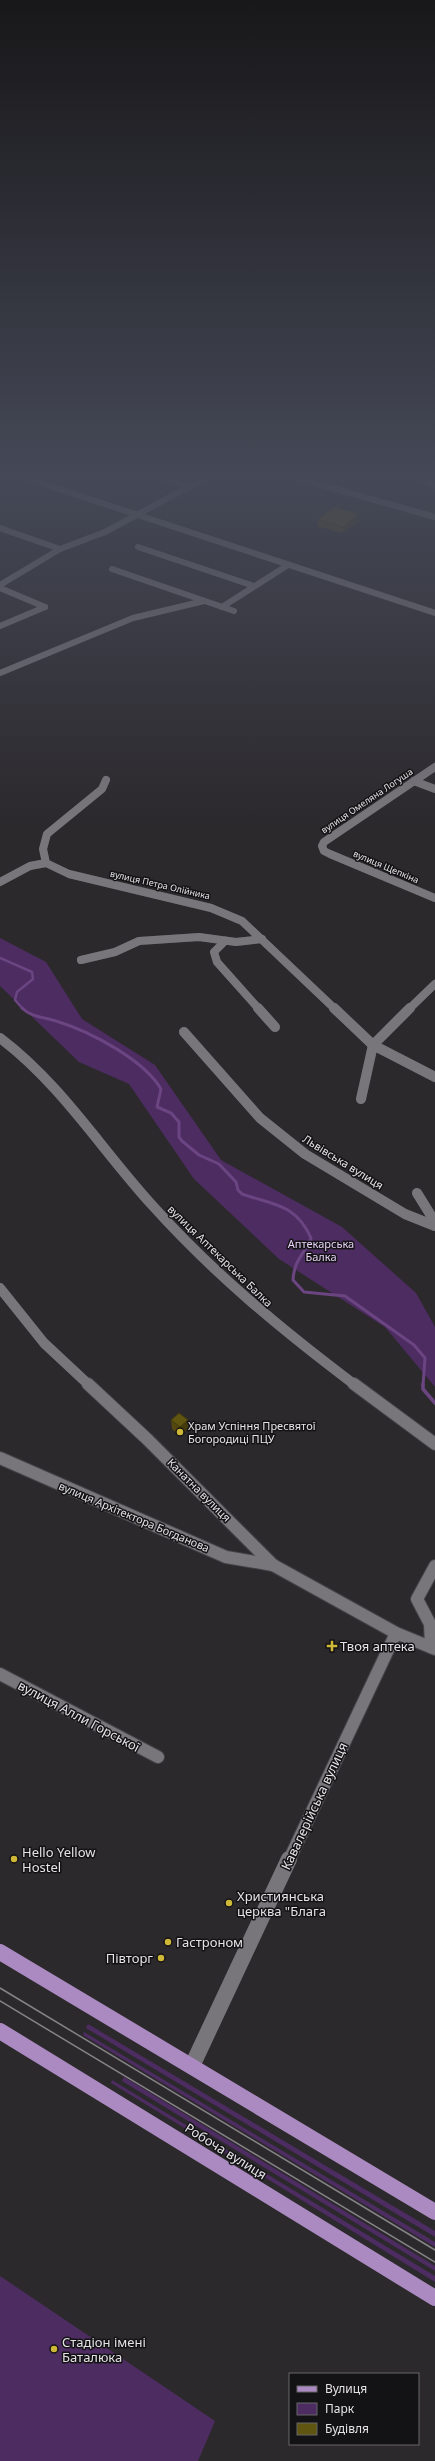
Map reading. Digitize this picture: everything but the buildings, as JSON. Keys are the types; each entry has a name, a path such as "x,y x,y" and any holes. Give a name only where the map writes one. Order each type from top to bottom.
{"main road":[{"path":"0,1952 435,2212"},
{"name":"Робоча вулиця","path":"0,2031 435,2298"}],"street":[{"path":"0,626 46,607 13,592"},
{"path":"178,592 234,611"},
{"path":"222,607 245,592"},
{"path":"370,592 435,613"},
{"path":"0,673 133,618 204,601"},
{"name":"вулиця Омеляна Логуша","path":"330,854 324,851 322,846 324,842 435,767"},
{"path":"0,882 30,866 46,863 43,849 47,834 102,789 106,780"},
{"path":"414,782 435,789"},
{"name":"вулиця Щепкіна","path":"330,854 435,898"},
{"name":"вулиця Петра Олійника","path":"46,863 69,874 211,908 242,921 373,1045 435,1077"},
{"path":"81,960 115,952 138,941 199,937 225,941 262,939"},
{"path":"225,941 214,952 217,962 275,1027"},
{"path":"361,1098 373,1045 435,984"},
{"name":"Львівська вулиця","path":"184,1032 260,1118 305,1154 405,1214 435,1226"},
{"name":"вулиця Аптекарська Балка","path":"0,1038 21,1053 68,1101 114,1162 177,1233 259,1310 435,1444"},
{"path":"417,1193 435,1222"},
{"name":"Канатна вулиця","path":"0,1288 44,1343 153,1444 272,1565 396,1633 433,1648 430,1624 417,1599 435,1566"},
{"name":"вулиця Архітектора Богданова","path":"0,1458 119,1512 226,1557 272,1565"},
{"name":"Кавалерійська вулиця","path":"192,2066 396,1633"},
{"name":"вулиця Алли Горської","path":"0,1674 158,1757"}],"green space":[{"name":"Аптекарська Балка","path":"0,938 46,962 82,1019 155,1065 221,1160 342,1227 416,1293 435,1327 435,1387 385,1327 279,1259 194,1179 129,1084 79,1062 0,986"},
{"path":"88,2024 435,2231 435,2237 86,2028"},
{"path":"84,2032 435,2242 435,2247 83,2035"},
{"path":"124,2077 435,2266 435,2271 122,2081"},
{"path":"112,2080 435,2276 435,2282 111,2083"},
{"name":"Стадіон імені Баталюка","path":"0,2276 215,2421 198,2461 0,2461"}],"waterway":[{"path":"0,958 32,972 33,979 17,992 15,1000 22,1008"},
{"path":"22,1008 30,1014 54,1020 72,1027 116,1048 153,1078 161,1089 157,1107 171,1113 179,1122 179,1137 182,1141 199,1155 219,1164 236,1182 238,1190 242,1194 283,1207 298,1218 305,1227 311,1238 297,1262 293,1280 304,1292 345,1296 414,1345 425,1358 423,1385"},
{"path":"423,1385 423,1389 435,1403"}],"tram line":[{"path":"0,1988 435,2250"},
{"path":"0,2001 435,2262"}],"place":[{"name":"Храм Успіння Пресвятої Богородиці ПЦУ","path":"180,1432"},
{"name":"Твоя аптека","path":"332,1646"},
{"name":"Hello Yellow Hostel","path":"14,1859"},
{"name":"Християнська церква \"Блага","path":"229,1903"},
{"name":"Гастроном","path":"168,1942"},
{"name":"Півторг","path":"161,1958"},
{"name":"Стадіон імені Баталюка","path":"54,2349"}]}
